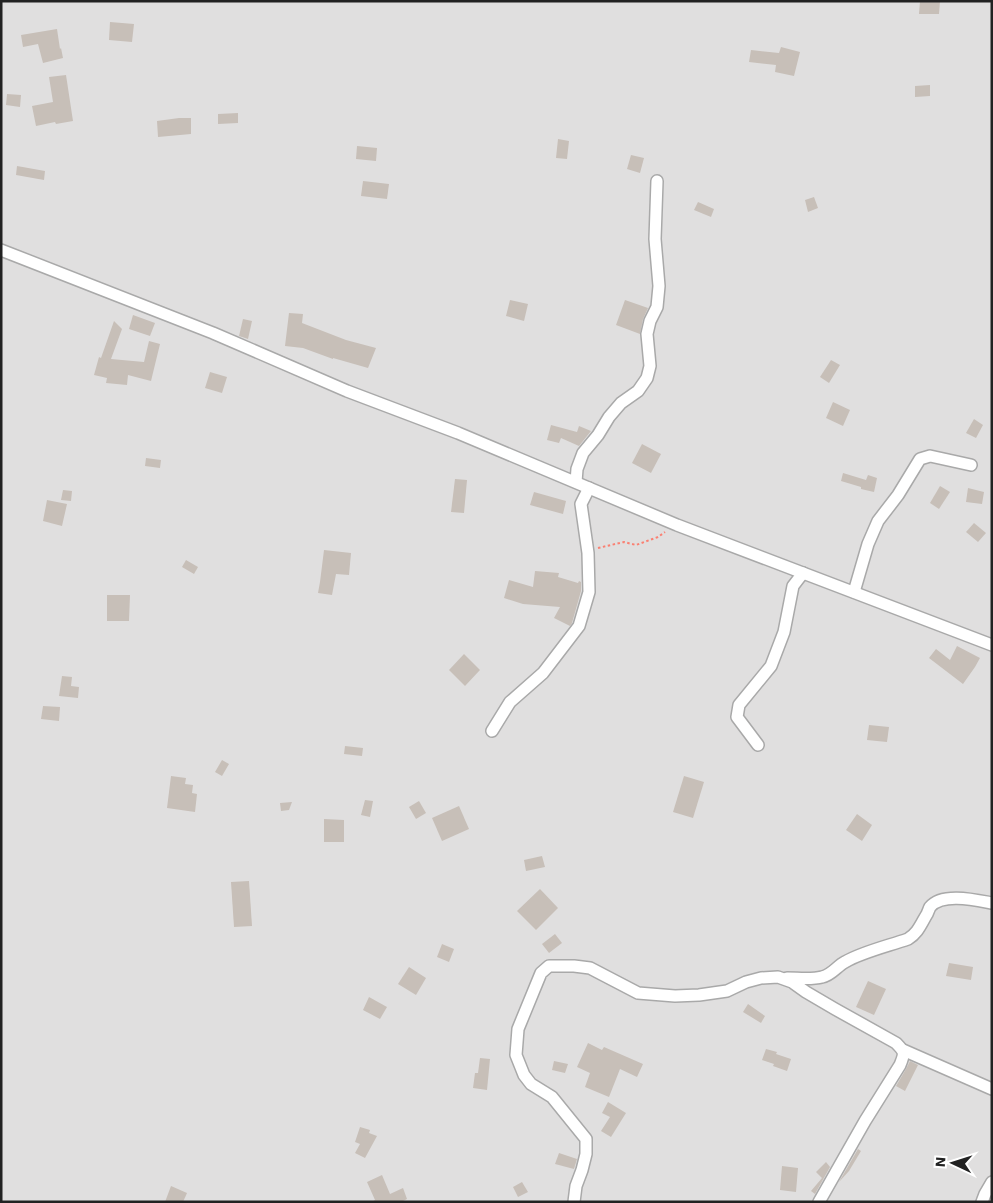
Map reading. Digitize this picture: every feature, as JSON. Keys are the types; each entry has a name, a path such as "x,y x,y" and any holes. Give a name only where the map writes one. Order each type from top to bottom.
{"street":[{"path":"576,482 577,469 583,454 609,417 622,403 638,391 646,378 650,366 647,334 650,321 657,307 659,286 655,239 657,181"},
{"path":"1,250 213,333 347,391 458,433 677,525 992,645"},
{"path":"854,592 868,544 878,521 898,495 920,458 930,456 971,464"},
{"path":"492,731 510,702 543,673 579,626 589,592 588,553 582,504 589,488"},
{"path":"758,745 737,717 739,706 771,666 784,632 793,586 803,573"},
{"path":"574,1202 576,1186 586,1154 586,1138 552,1097 531,1084 524,1075 516,1055 518,1029 541,973 549,966 590,968 638,993 675,996 727,991 746,982 761,978 822,978 853,958 913,936 930,907 936,903 962,898 992,903"},
{"path":"778,977 792,982 806,992 896,1043 903,1050 992,1088"},
{"path":"819,1202 865,1121 900,1065 904,1056 903,1050"},
{"path":"982,1202 984,1194 992,1182"}],"path":[{"path":"588,553 596,548 624,542 636,545 658,537 677,525"}],"shaded area":[{"path":"1,1 992,1 992,1202 1,1202"}],"building":[{"path":"920,1 940,1 939,14 919,14"},
{"path":"110,22 134,24 132,42 109,40"},
{"path":"57,29 63,58 43,63 38,44 23,47 21,35"},
{"path":"781,47 800,52 794,76 775,72 776,65 749,62 751,50 779,53"},
{"path":"66,75 73,121 36,126 32,106 53,102 49,77"},
{"path":"930,85 930,96 915,97 915,86"},
{"path":"7,94 21,95 20,107 6,105"},
{"path":"238,113 238,123 218,124 218,114"},
{"path":"191,118 191,134 158,137 157,121"},
{"path":"558,139 569,141 567,159 556,158"},
{"path":"357,146 377,148 376,161 356,159"},
{"path":"631,155 644,158 640,173 627,169"},
{"path":"17,166 45,171 44,180 16,175"},
{"path":"363,181 389,184 387,199 361,196"},
{"path":"814,197 818,208 808,212 805,200"},
{"path":"698,202 714,209 711,217 694,210"},
{"path":"510,300 528,304 524,321 506,316"},
{"path":"625,300 648,308 643,319 640,334 616,325"},
{"path":"289,313 303,314 302,323 346,340 376,348 368,368 333,359 303,348 285,346"},
{"path":"133,315 155,323 150,336 129,329"},
{"path":"243,319 252,321 248,339 239,336"},
{"path":"114,321 122,329 111,359 144,362 149,341 160,344 151,381 128,375 127,385 106,383 107,378 94,375 99,357 101,358"},
{"path":"831,360 840,365 829,383 820,377"},
{"path":"210,372 227,377 222,393 205,388"},
{"path":"833,402 850,410 843,426 826,418"},
{"path":"974,419 983,425 976,438 966,433"},
{"path":"551,425 577,432 579,426 591,431 579,446 561,438 559,443 547,440"},
{"path":"642,444 661,454 651,473 632,463"},
{"path":"146,458 161,460 160,468 145,466"},
{"path":"843,473 866,480 868,475 877,478 874,492 841,481"},
{"path":"455,479 467,480 464,513 451,512"},
{"path":"940,486 950,492 939,509 930,503"},
{"path":"968,488 984,492 982,504 966,502"},
{"path":"63,490 72,491 71,501 61,500"},
{"path":"534,492 566,501 563,514 530,505"},
{"path":"47,500 67,504 62,526 43,521"},
{"path":"974,523 986,533 978,542 966,532"},
{"path":"324,550 351,553 349,575 336,574 332,595 318,593"},
{"path":"186,560 198,567 194,574 182,567"},
{"path":"535,571 559,573 558,577 578,583 579,581 581,582 581,591 570,626 554,618 560,607 523,604 504,598 509,580 533,587"},
{"path":"107,595 130,595 129,621 107,621"},
{"path":"957,646 980,658 963,684 929,658 936,649 950,660"},
{"path":"464,654 480,670 465,686 449,670"},
{"path":"62,676 72,677 71,686 79,687 78,698 59,696"},
{"path":"43,706 60,707 59,721 41,719"},
{"path":"869,725 889,727 887,742 867,740"},
{"path":"345,746 363,748 362,756 344,754"},
{"path":"222,760 229,764 222,776 215,772"},
{"path":"171,776 186,778 185,784 193,785 192,793 197,794 195,812 167,808"},
{"path":"684,776 704,782 693,818 673,812"},
{"path":"365,800 373,801 370,817 361,815"},
{"path":"419,801 426,813 416,819 409,807"},
{"path":"292,802 289,810 281,811 280,803"},
{"path":"459,806 469,829 442,841 432,818"},
{"path":"857,814 872,825 862,841 846,830"},
{"path":"324,819 344,820 344,842 324,842"},
{"path":"542,856 545,867 526,871 524,860"},
{"path":"249,881 252,926 234,927 231,882"},
{"path":"540,889 558,908 536,930 517,911"},
{"path":"555,934 562,943 549,953 542,944"},
{"path":"442,944 454,949 449,962 437,957"},
{"path":"949,963 973,967 971,980 946,976"},
{"path":"409,967 426,978 416,995 398,984"},
{"path":"868,981 886,989 874,1015 856,1007"},
{"path":"369,997 387,1007 380,1019 363,1010"},
{"path":"748,1004 765,1016 761,1023 743,1012"},
{"path":"588,1043 602,1050 604,1047 643,1064 637,1077 620,1069 609,1097 585,1087 590,1073 577,1067"},
{"path":"766,1049 791,1059 787,1071 762,1060"},
{"path":"480,1058 490,1059 487,1090 473,1088"},
{"path":"554,1061 568,1064 565,1073 552,1070"},
{"path":"910,1061 918,1065 905,1091 896,1086"},
{"path":"608,1102 626,1113 611,1137 601,1131 610,1117 602,1113"},
{"path":"360,1127 370,1130 369,1133 377,1136 365,1158 355,1153 360,1144 355,1142"},
{"path":"858,1149 861,1151 849,1171 839,1182"},
{"path":"559,1153 577,1159 574,1169 555,1164"},
{"path":"826,1162 830,1167 815,1194 811,1191 822,1178 816,1172"},
{"path":"782,1166 798,1168 796,1192 780,1190"},
{"path":"382,1175 390,1194 403,1188 407,1199 401,1202 372,1202 375,1200 367,1182"},
{"path":"522,1182 528,1192 518,1197 513,1187"},
{"path":"171,1186 187,1193 183,1202 165,1202"}]}
